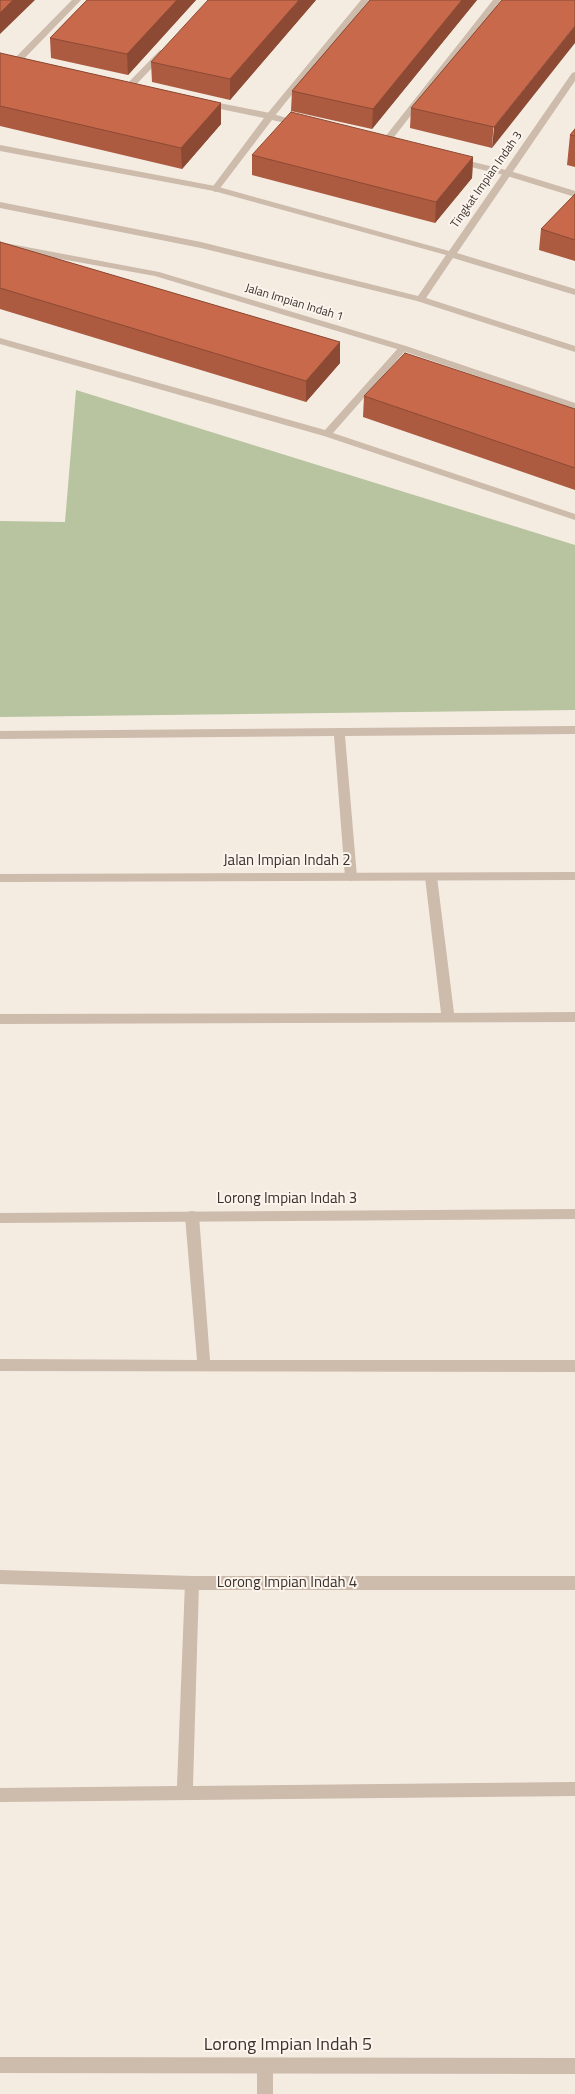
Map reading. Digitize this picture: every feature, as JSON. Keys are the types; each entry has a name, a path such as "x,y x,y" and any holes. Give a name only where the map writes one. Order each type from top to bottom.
{"street":[{"path":"23,66 10,64 77,0"},
{"path":"215,189 270,116 366,0"},
{"path":"384,144 497,0"},
{"path":"119,86 133,89 167,47"},
{"name":"Tingkat Impian Indah 3","path":"420,299 574,79"},
{"path":"194,101 270,116 308,126"},
{"path":"375,142 394,146"},
{"path":"0,148 215,189 451,254 575,292"},
{"path":"451,160 507,173 575,194"},
{"path":"0,205 201,245 420,299 575,348"},
{"name":"Jalan Impian Indah 1","path":"0,244 156,274 403,348 575,406"},
{"path":"0,340 327,434 575,517"},
{"path":"327,434 403,348"},
{"path":"0,735 575,730"},
{"path":"339,732 351,877"},
{"name":"Jalan Impian Indah 2","path":"0,878 575,876"},
{"path":"431,877 448,1018"},
{"path":"0,1019 575,1018"},
{"name":"Lorong Impian Indah 3","path":"0,1218 575,1214"},
{"path":"192,1216 204,1365"},
{"path":"0,1365 575,1366"},
{"name":"Lorong Impian Indah 4","path":"0,1577 192,1583 575,1583"},
{"path":"185,1793 192,1583"},
{"path":"0,1795 575,1789"},
{"name":"Lorong Impian Indah 5","path":"0,2065 575,2066"},
{"path":"265,2066 265,2094"}],"green space":[{"path":"76,390 575,545 575,710 0,717 0,521 65,522"}],"building":[{"path":"0,0 13,0 0,13"},
{"path":"87,0 177,0 127,54 50,38"},
{"path":"208,0 299,0 230,79 151,62"},
{"path":"370,0 462,0 373,109 292,91"},
{"path":"502,0 575,0 575,26 494,127 411,108"},
{"path":"0,53 221,103 181,148 0,106"},
{"path":"291,112 473,157 436,202 252,155"},
{"path":"575,129 575,136 570,135"},
{"path":"575,194 575,240 541,229"},
{"path":"0,242 340,342 306,381 0,288"},
{"path":"405,353 575,409 575,468 364,396"}]}
